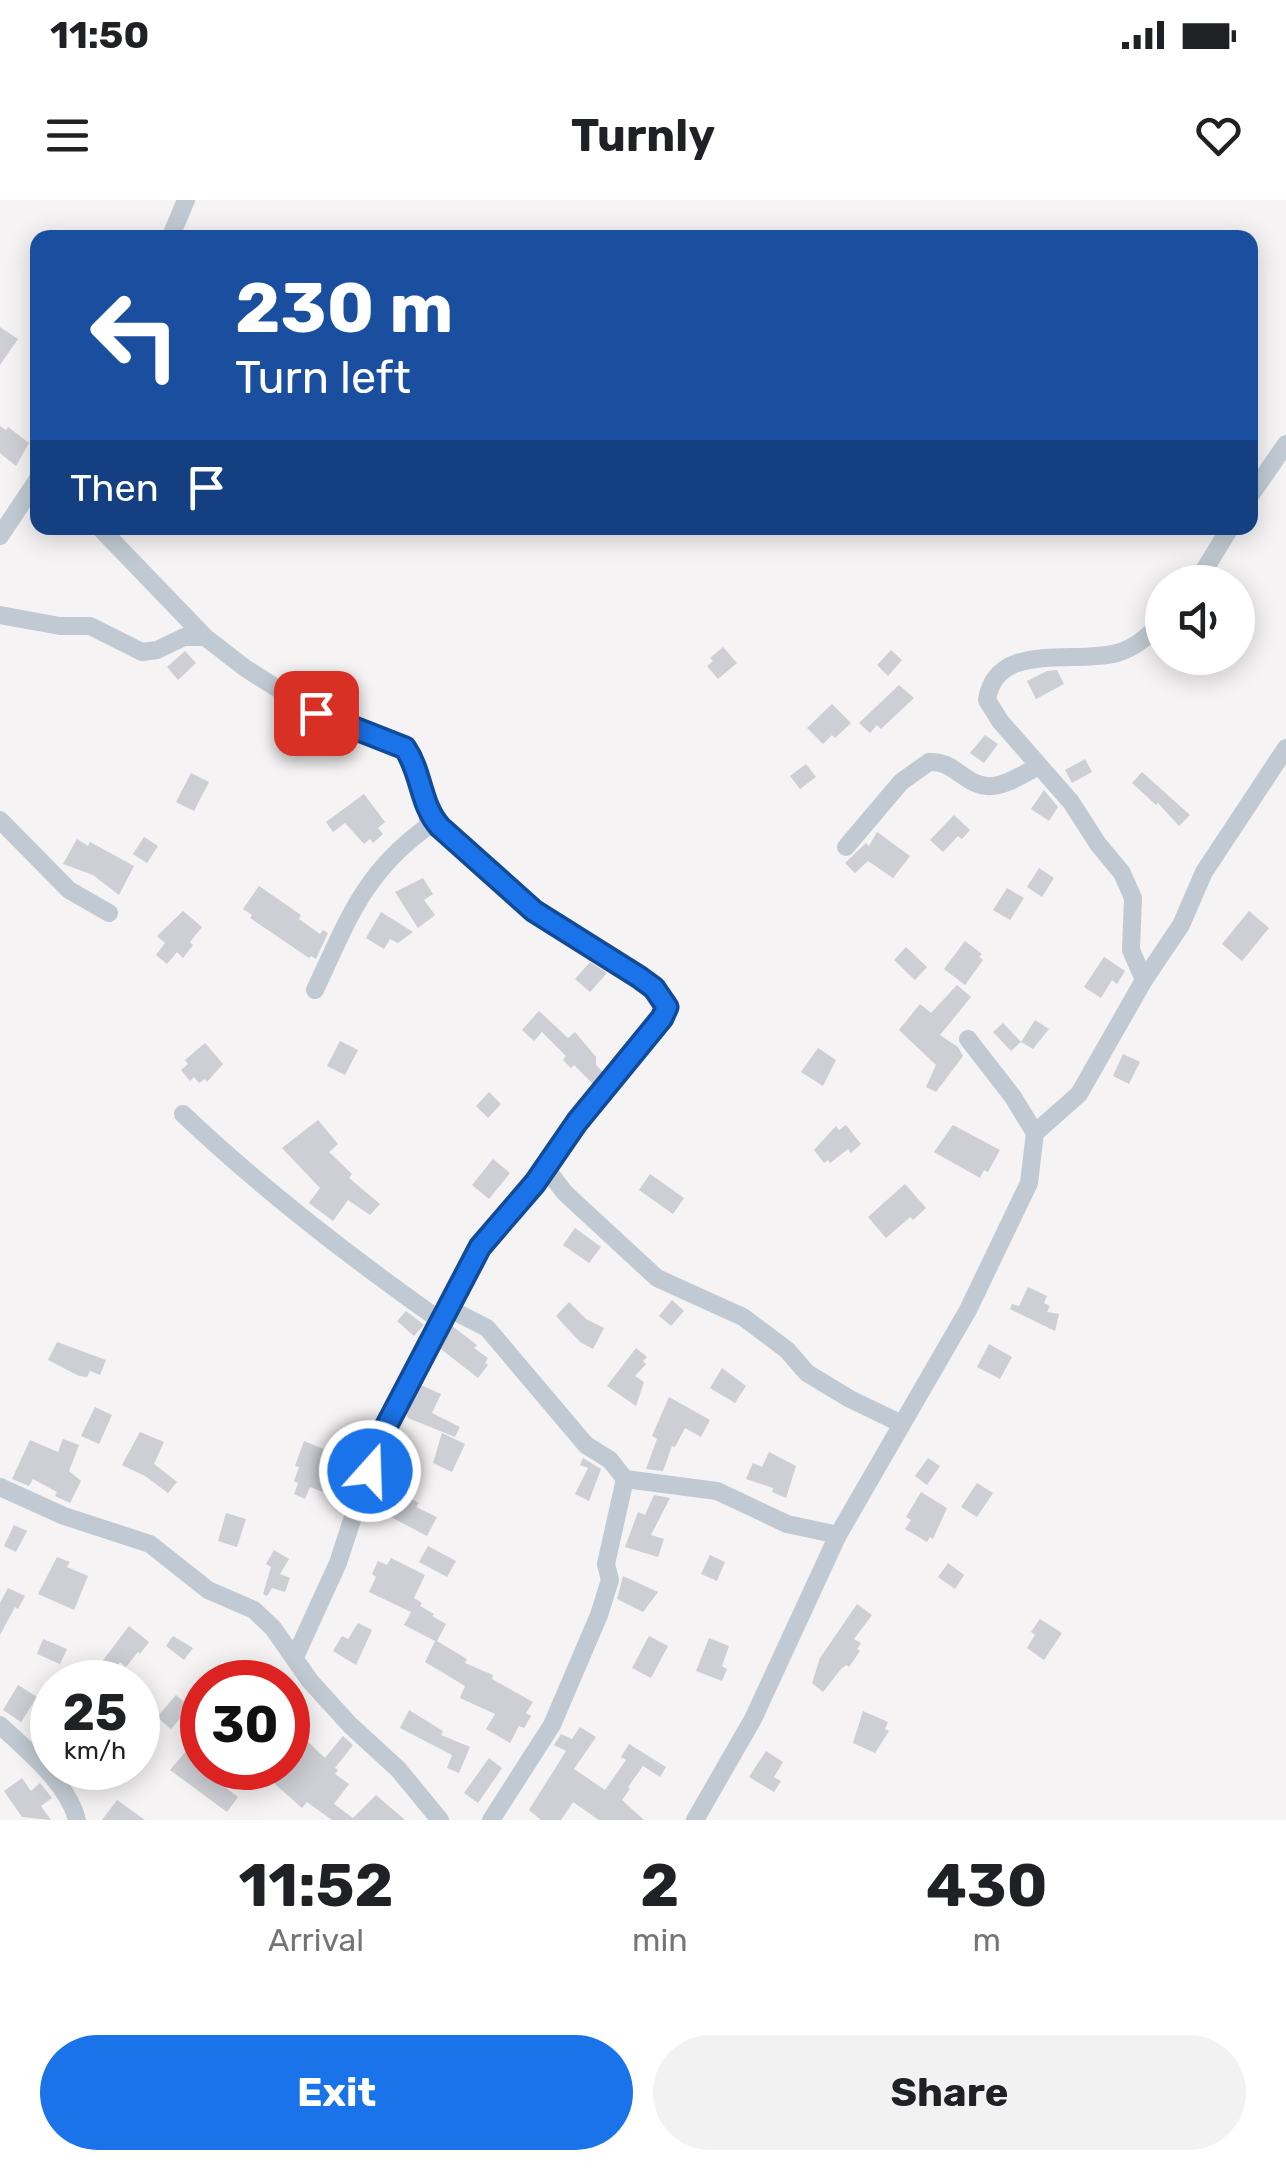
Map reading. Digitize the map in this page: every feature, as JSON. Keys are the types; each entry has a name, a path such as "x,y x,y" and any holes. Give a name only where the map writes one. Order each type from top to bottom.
{"street":[{"path":"173,230 186,200"},
{"path":"1258,484 1286,444"},
{"path":"0,536 30,491"},
{"path":"107,535 205,637 305,707 405,748 414,761 429,814 427,827 397,848 366,884 315,990"},
{"path":"1207,565 1226,535"},
{"path":"0,615 60,626 90,626 142,652 157,650 184,637 205,637"},
{"path":"1144,980 1131,950 1133,898 1122,873 1071,802 1000,721 987,700 996,673 1036,659 1097,657 1120,652 1145,640"},
{"path":"1035,1133 1080,1094 1144,980 1181,925 1204,872 1286,748"},
{"path":"846,847 901,782 928,762 948,764 989,787 1040,766"},
{"path":"295,1658 338,1563 377,1444 480,1247 535,1183 667,1007 654,988 639,977 534,911 429,814"},
{"path":"0,820 69,890 109,913"},
{"path":"694,1820 753,1719 838,1535 968,1310 1030,1182 1035,1133 968,1039"},
{"path":"182,1114 252,1179 342,1252 445,1315 487,1328 586,1445 610,1460 625,1479 717,1491 787,1524 838,1535"},
{"path":"544,1166 565,1193 657,1278 743,1317 787,1350 806,1372 902,1424"},
{"path":"491,1820 552,1726 599,1614 610,1580 606,1564 625,1479"},
{"path":"0,1487 64,1516 150,1544 208,1590 254,1610 274,1628 310,1681 350,1726 398,1769 440,1820"},
{"path":"0,1725 58,1786 73,1806 77,1820"}],"building":[{"path":"0,327 18,339 0,365"},
{"path":"0,426 6,430 8,427 29,443 16,466 0,453"},
{"path":"723,647 737,663 718,679 707,666"},
{"path":"891,650 902,660 888,676 877,665"},
{"path":"185,651 196,663 178,680 167,667"},
{"path":"1057,670 1064,684 1036,699 1027,681"},
{"path":"899,685 914,698 881,729 877,725 870,733 859,723"},
{"path":"832,704 851,723 823,744 807,728"},
{"path":"985,735 998,744 984,763 970,753"},
{"path":"1085,759 1092,772 1072,783 1065,770"},
{"path":"806,764 816,777 800,789 790,776"},
{"path":"1142,772 1190,815 1179,826 1132,783"},
{"path":"191,773 209,782 194,811 176,802"},
{"path":"1044,790 1058,807 1049,821 1031,809"},
{"path":"364,794 385,822 378,828 383,834 373,843 370,839 364,844 345,823 333,832 326,822"},
{"path":"954,815 970,830 943,852 930,840"},
{"path":"877,832 910,856 893,878 868,861 855,873 845,863 866,843 869,846"},
{"path":"144,837 158,846 147,863 133,854"},
{"path":"77,839 134,866 119,895 93,875 63,864"},
{"path":"1039,868 1054,878 1042,897 1027,887"},
{"path":"423,878 433,894 424,900 435,915 418,928 395,892"},
{"path":"259,886 301,915 299,919 320,934 323,930 328,933 316,959 250,918 252,915 243,909"},
{"path":"1007,888 1024,898 1010,920 993,910"},
{"path":"183,911 202,927 183,958 177,952 167,964 156,955 165,943 157,936"},
{"path":"1249,911 1269,928 1242,961 1222,944"},
{"path":"381,912 413,932 398,943 390,939 384,949 366,938"},
{"path":"965,941 982,954 979,957 983,960 965,985 944,969"},
{"path":"906,947 927,967 915,980 894,960"},
{"path":"1104,957 1125,971 1117,984 1112,980 1101,998 1084,987"},
{"path":"590,962 607,973 590,992 575,979"},
{"path":"957,985 971,997 940,1035 958,1047 963,1056 936,1092 926,1087 936,1065 899,1030 920,1004 931,1013"},
{"path":"539,1011 568,1038 575,1032 596,1057 596,1065 603,1072 593,1084 563,1060 566,1056 542,1032 534,1041 522,1030"},
{"path":"1035,1020 1049,1029 1033,1049 1021,1042"},
{"path":"1003,1023 1021,1042 1011,1051 993,1032"},
{"path":"340,1041 358,1050 345,1075 327,1066"},
{"path":"205,1043 223,1064 207,1082 205,1079 199,1083 194,1077 190,1081 181,1070 188,1064 185,1060"},
{"path":"818,1048 836,1060 823,1086 801,1072"},
{"path":"1123,1054 1140,1062 1129,1084 1113,1076"},
{"path":"489,1092 501,1104 488,1118 476,1106"},
{"path":"318,1120 338,1144 329,1152 352,1174 349,1178 380,1204 370,1215 348,1200 333,1221 309,1203 320,1188 282,1148"},
{"path":"846,1125 861,1144 851,1153 848,1149 830,1163 824,1163 814,1150 836,1126 839,1130"},
{"path":"953,1125 1000,1150 988,1172 984,1170 980,1178 934,1152"},
{"path":"493,1159 510,1173 489,1199 472,1185"},
{"path":"650,1174 684,1198 673,1214 639,1190"},
{"path":"905,1184 926,1208 886,1238 868,1217"},
{"path":"575,1228 601,1247 589,1263 563,1245"},
{"path":"1028,1287 1047,1296 1047,1312 1059,1314 1055,1331 1010,1309 1012,1304 1019,1306"},
{"path":"672,1300 684,1311 671,1326 659,1316"},
{"path":"569,1302 586,1319 604,1328 593,1349 580,1342 556,1316"},
{"path":"406,1311 424,1325 414,1336 397,1321"},
{"path":"452,1326 488,1358 488,1365 478,1378 441,1349"},
{"path":"57,1342 106,1360 100,1375 90,1371 87,1377 79,1376 48,1360"},
{"path":"989,1344 1012,1357 1000,1379 977,1367"},
{"path":"636,1348 647,1357 635,1376 644,1382 636,1406 607,1386"},
{"path":"722,1368 746,1386 735,1403 710,1388"},
{"path":"421,1385 441,1394 432,1413 460,1427 455,1437 408,1418 406,1414"},
{"path":"669,1397 710,1420 701,1437 685,1428 675,1447 672,1446 663,1471 646,1469 657,1439 652,1436"},
{"path":"95,1407 112,1415 99,1444 81,1436"},
{"path":"140,1432 164,1442 154,1464 177,1482 168,1493 122,1465"},
{"path":"442,1433 465,1444 452,1472 433,1463"},
{"path":"63,1439 79,1445 69,1471 81,1481 70,1503 33,1479 29,1486 12,1479 30,1440 58,1452"},
{"path":"304,1441 348,1459 343,1472 332,1469 323,1492 310,1487 305,1499 294,1494 299,1467 295,1466"},
{"path":"769,1452 796,1466 786,1498 772,1492 773,1488 746,1479 753,1463 762,1467"},
{"path":"583,1458 601,1469 589,1501 575,1494 588,1468 580,1465"},
{"path":"928,1458 940,1466 927,1485 915,1476"},
{"path":"977,1483 993,1493 977,1517 961,1507"},
{"path":"921,1492 947,1508 933,1539 930,1537 927,1542 905,1529 911,1520 906,1517"},
{"path":"654,1495 670,1498 651,1535 664,1539 658,1557 625,1547 638,1512 645,1515"},
{"path":"406,1496 419,1503 416,1507 437,1517 427,1536 389,1516 399,1498 404,1500"},
{"path":"226,1513 246,1519 237,1547 218,1541"},
{"path":"14,1525 27,1531 16,1552 4,1546"},
{"path":"428,1546 456,1561 447,1577 419,1562"},
{"path":"274,1550 289,1559 280,1574 290,1578 285,1592 272,1588 267,1596 263,1594 271,1567 266,1564"},
{"path":"710,1555 725,1562 717,1581 701,1574"},
{"path":"57,1557 70,1562 67,1567 88,1576 74,1610 38,1594"},
{"path":"391,1558 425,1575 414,1598 446,1624 437,1641 467,1659 465,1663 493,1675 492,1679 533,1702 526,1713 531,1716 524,1728 519,1726 510,1743 486,1729 495,1714 460,1698 465,1686 425,1662 435,1641 404,1625 411,1612 369,1592 378,1561 387,1565"},
{"path":"948,1563 964,1575 955,1589 938,1577"},
{"path":"623,1576 658,1592 643,1612 617,1599"},
{"path":"8,1588 25,1596 0,1635 0,1603"},
{"path":"857,1604 872,1615 854,1639 861,1643 857,1649 860,1651 823,1692 812,1683 820,1658"},
{"path":"1040,1619 1062,1633 1044,1660 1027,1648"},
{"path":"358,1623 372,1630 356,1665 333,1651 342,1636 348,1639"},
{"path":"129,1626 149,1642 132,1660 103,1660"},
{"path":"173,1636 193,1648 184,1660 166,1646"},
{"path":"649,1636 668,1646 651,1678 632,1668"},
{"path":"709,1638 729,1646 722,1681 696,1671"},
{"path":"43,1639 67,1649 62,1660 37,1654"},
{"path":"18,1685 30,1693 30,1708 21,1722 3,1710"},
{"path":"176,1695 180,1698 180,1719 171,1729 160,1720 160,1714"},
{"path":"409,1710 443,1731 441,1735 470,1747 459,1773 447,1768 452,1755 400,1728"},
{"path":"863,1711 888,1722 885,1729 889,1731 875,1753 853,1743"},
{"path":"580,1727 596,1737 574,1769 605,1790 626,1760 621,1757 629,1744 666,1767 660,1777 643,1766 622,1800 644,1820 599,1820 573,1802 561,1820 541,1820 529,1810 566,1751 554,1745 561,1734 572,1739"},
{"path":"343,1736 353,1745 335,1768 335,1774 349,1784 334,1804 353,1818 376,1795 405,1820 332,1820 307,1802 302,1808 282,1790 310,1790 310,1744 325,1758"},
{"path":"766,1751 783,1762 774,1777 781,1781 774,1792 749,1777"},
{"path":"180,1758 180,1777 170,1770"},
{"path":"489,1758 502,1768 478,1803 464,1793"},
{"path":"22,1778 31,1791 46,1790 52,1798 41,1806 51,1820 22,1817 4,1791"},
{"path":"197,1790 229,1790 238,1797 227,1812"},
{"path":"117,1800 145,1820 102,1820"}],"route":[{"path":"316,713 405,748 414,761 429,814 440,827 534,911 639,977 654,988 667,1007 535,1183 480,1247 377,1444 370,1471"}]}
